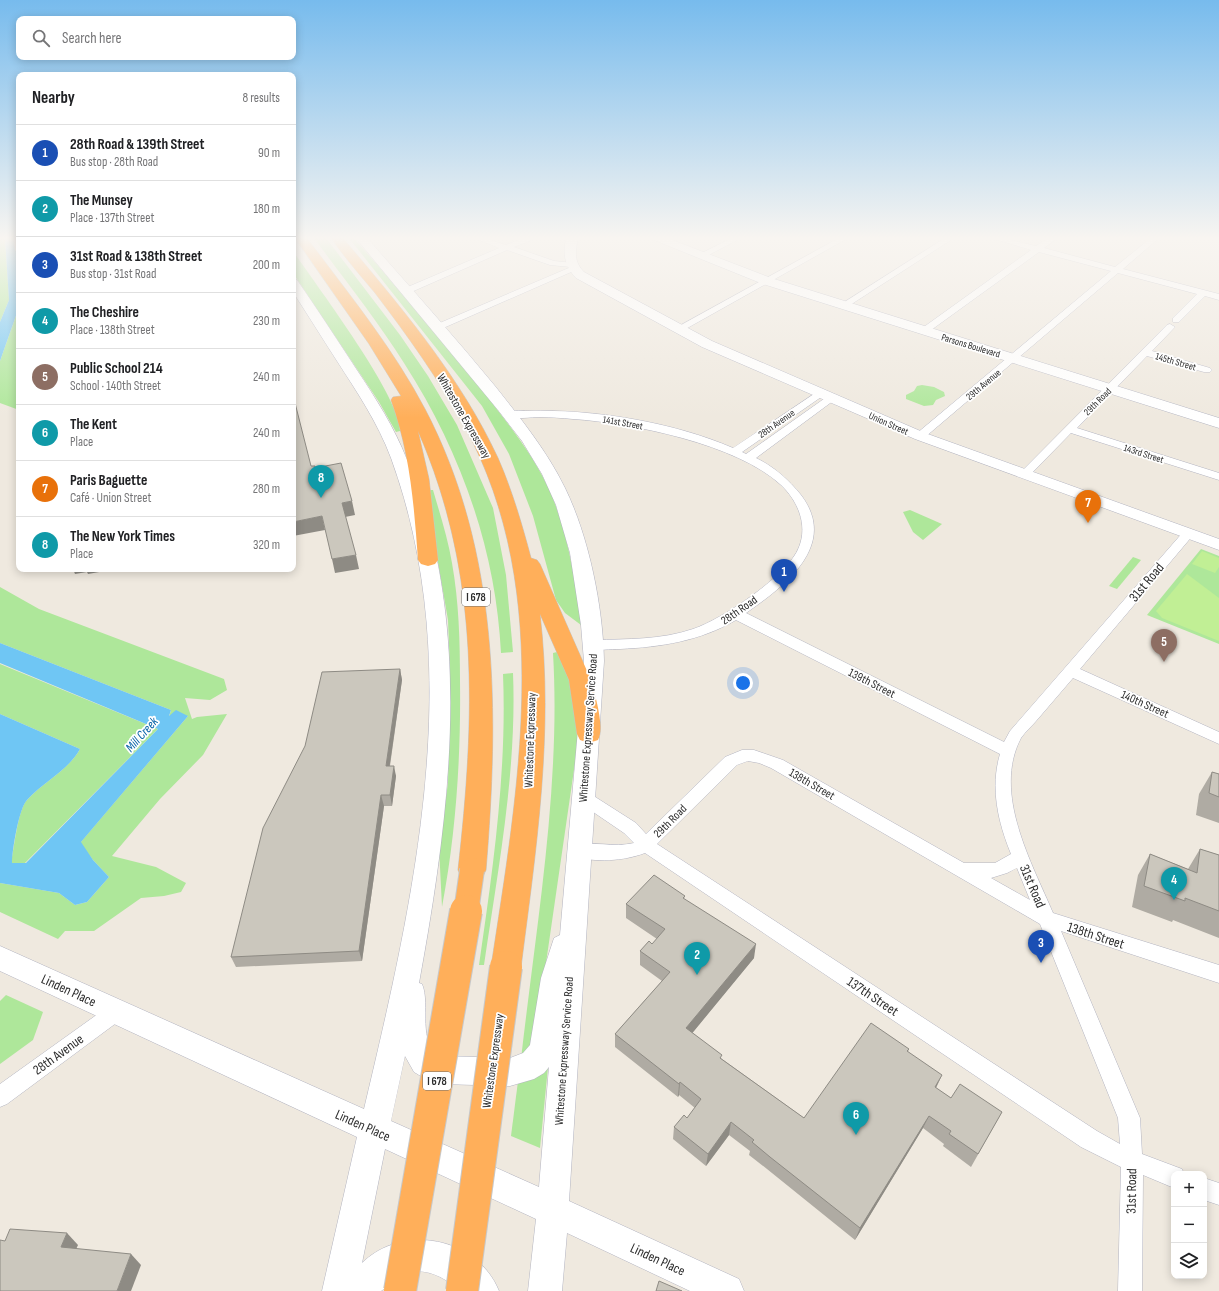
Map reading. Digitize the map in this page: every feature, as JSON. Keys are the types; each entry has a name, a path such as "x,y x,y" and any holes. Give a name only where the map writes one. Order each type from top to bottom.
{"highway":[{"name":"I 678","path":"343,298 376,345 412,401 436,452 458,512 471,572 480,637 482,696 479,794 472,870 400,1291"},
{"name":"Whitestone Expressway","path":"385,298 423,348 454,395 488,457 507,505 518,548 527,597 531,636 533,696 527,804 462,1291"},
{"path":"376,345 403,408 409,432 422,494 428,560"},
{"path":"507,505 552,618 578,675 584,696 589,734"}],"main road":[{"path":"303,298 368,398 389,436 412,497 428,560 438,642 439,727 432,818 411,955 339,1291"},
{"name":"Whitestone Expressway Service Road","path":"412,298 510,415 530,441 550,474 569,518 582,566 594,645 589,734 574,910 553,1209 545,1291"},
{"name":"Union Street","path":"623,298 707,344 920,436 1219,545"},
{"name":"Parsons Boulevard","path":"822,298 1219,423"},
{"path":"411,955 413,1038 417,1051 424,1062 441,1070 510,1072 521,1070 536,1061 545,1045 554,976 574,910"},
{"name":"Linden Place","path":"0,958 374,1130 553,1209 727,1291"},
{"path":"361,1291 373,1275 391,1261 406,1256 421,1255 442,1259 455,1265 482,1291"}],"street":[{"path":"438,327 502,298"},
{"path":"679,329 735,298"},
{"path":"844,305 855,298"},
{"path":"924,331 970,298"},
{"name":"29th Avenue","path":"920,436 1083,298"},
{"name":"29th Road","path":"1024,474 1198,298"},
{"name":"145th Street","path":"1145,352 1207,370"},
{"name":"28th Avenue","path":"733,453 826,395"},
{"name":"28th Avenue","path":"747,458 826,395"},
{"name":"141st Street","path":"510,415 573,415 632,423 684,435 733,453"},
{"name":"143rd Street","path":"1069,429 1219,477"},
{"name":"28th Road","path":"594,645 634,644 679,638 706,630 736,614 756,599 796,562 805,548 809,532 809,523 805,510 793,491 774,474 747,458 733,453"},
{"name":"31st Road","path":"1130,1291 1132,1160 1129,1118 1010,830 1004,805 1004,774 1008,751 1016,735 1188,534"},
{"name":"139th Street","path":"736,614 1008,751"},
{"name":"140th Street","path":"1071,671 1219,738"},
{"name":"29th Road","path":"579,851 625,852 636,850 646,845 728,763 737,757 746,755"},
{"name":"138th Street","path":"746,755 761,757 771,761 1047,919 1219,974"},
{"name":"137th Street","path":"583,797 630,828 646,845 1089,1139 1132,1160 1171,1176"},
{"name":"138th Street","path":"959,868 984,872 1000,870 1021,856"},
{"name":"28th Avenue","path":"0,1097 116,1012"},
{"path":"1207,1189 1219,1194"}],"green space":[{"path":"0,298 9,298 9,300 0,322"},
{"path":"310,298 326,298 356,341 387,393 397,415 400,431 396,432 379,402"},
{"path":"359,298 372,298 400,335 428,376 457,425 493,508 506,575 513,652 501,653 498,614 492,576 483,538 472,502 458,466 442,430 424,396 394,347"},
{"path":"397,298 407,298 410,302 482,389 535,463 552,496 563,528 574,575 581,625 565,613 556,600 533,516 509,454 482,406"},
{"path":"16,316 16,409 0,403 0,361"},
{"path":"922,385 934,387 944,392 945,396 936,400 933,405 924,406 906,399 906,395 914,391 917,386"},
{"path":"428,490 433,490 444,526 450,554 458,607 460,666 460,738 457,795 451,851 442,907 439,847 448,783 450,670 448,620 426,493"},
{"path":"910,510 942,524 923,540 913,532 903,512"},
{"path":"1201,549 1219,556 1219,644 1147,615"},
{"path":"1202,551 1219,558 1219,567 1215,573 1192,564"},
{"path":"1133,557 1141,560 1117,589 1109,586"},
{"path":"1187,574 1219,598 1219,641 1162,618 1156,611"},
{"path":"0,587 39,609 224,679 227,690 210,700 185,698 192,719 197,717 227,714 203,755 160,799 112,856 156,867 186,883 181,892 164,896 141,898 94,931 65,931 58,939 0,912 0,883 59,893 75,905 87,902 109,877 80,843 188,716 169,717 171,710 0,643"},
{"path":"561,651 580,704 577,749 546,963 538,1037 521,1059 546,856 555,703 553,653"},
{"path":"0,664 158,729 25,863 11,863 19,820 24,805 34,793 69,764 80,749 0,714"},
{"path":"513,673 512,746 505,820 484,965 479,965 498,820 503,747 503,674"},
{"path":"6,995 43,1012 33,1040 0,1064 0,1001"},
{"path":"548,1067 540,1148 511,1136 518,1081"}],"water":[{"path":"9,298 16,298 16,316 0,361 0,322"},
{"path":"0,643 171,710 169,716 176,710 188,716 81,842 93,860 109,877 87,902 75,905 59,893 0,883 0,714 80,749 69,764 34,793 24,805 16,830 12,863 26,863 158,729 0,663"}],"building":[{"path":"296,407 311,466 315,466 315,468 341,463 352,501 342,503 356,555 332,559 322,516 296,521"},
{"path":"400,669 386,766 394,766 390,795 381,795 359,951 231,957 263,828 305,746 322,672"},
{"path":"1212,772 1219,774 1219,797 1209,793"},
{"path":"1200,849 1219,855 1219,911 1185,898 1185,901 1144,886 1150,854 1197,873"},
{"path":"654,875 685,896 683,898 756,944 686,1028 722,1055 720,1058 804,1118 871,1023 909,1049 907,1051 942,1075 935,1087 951,1098 960,1084 1002,1112 978,1154 949,1134 951,1131 929,1116 860,1228 770,1157 752,1142 754,1140 731,1122 708,1154 674,1127 684,1115 687,1118 701,1099 680,1082 679,1084 615,1034 670,972 640,951 649,941 652,944 665,929 626,904"},
{"path":"10,1229 67,1233 61,1247 131,1254 117,1291 0,1291 0,1240 5,1241"},
{"path":"659,1281 682,1291 656,1291"}],"place":[{"name":"The New York Times","path":"321,498"},
{"name":"Paris Baguette","path":"1088,523"},
{"name":"28th Road & 139th Street","path":"784,592"},
{"name":"Public School 214","path":"1164,662"},
{"name":"The Cheshire","path":"1174,900"},
{"name":"31st Road & 138th Street","path":"1041,963"},
{"name":"The Munsey","path":"697,975"},
{"name":"The Kent","path":"856,1135"}],"water label":[{"name":"Mill Creek","path":"141,734"}]}
